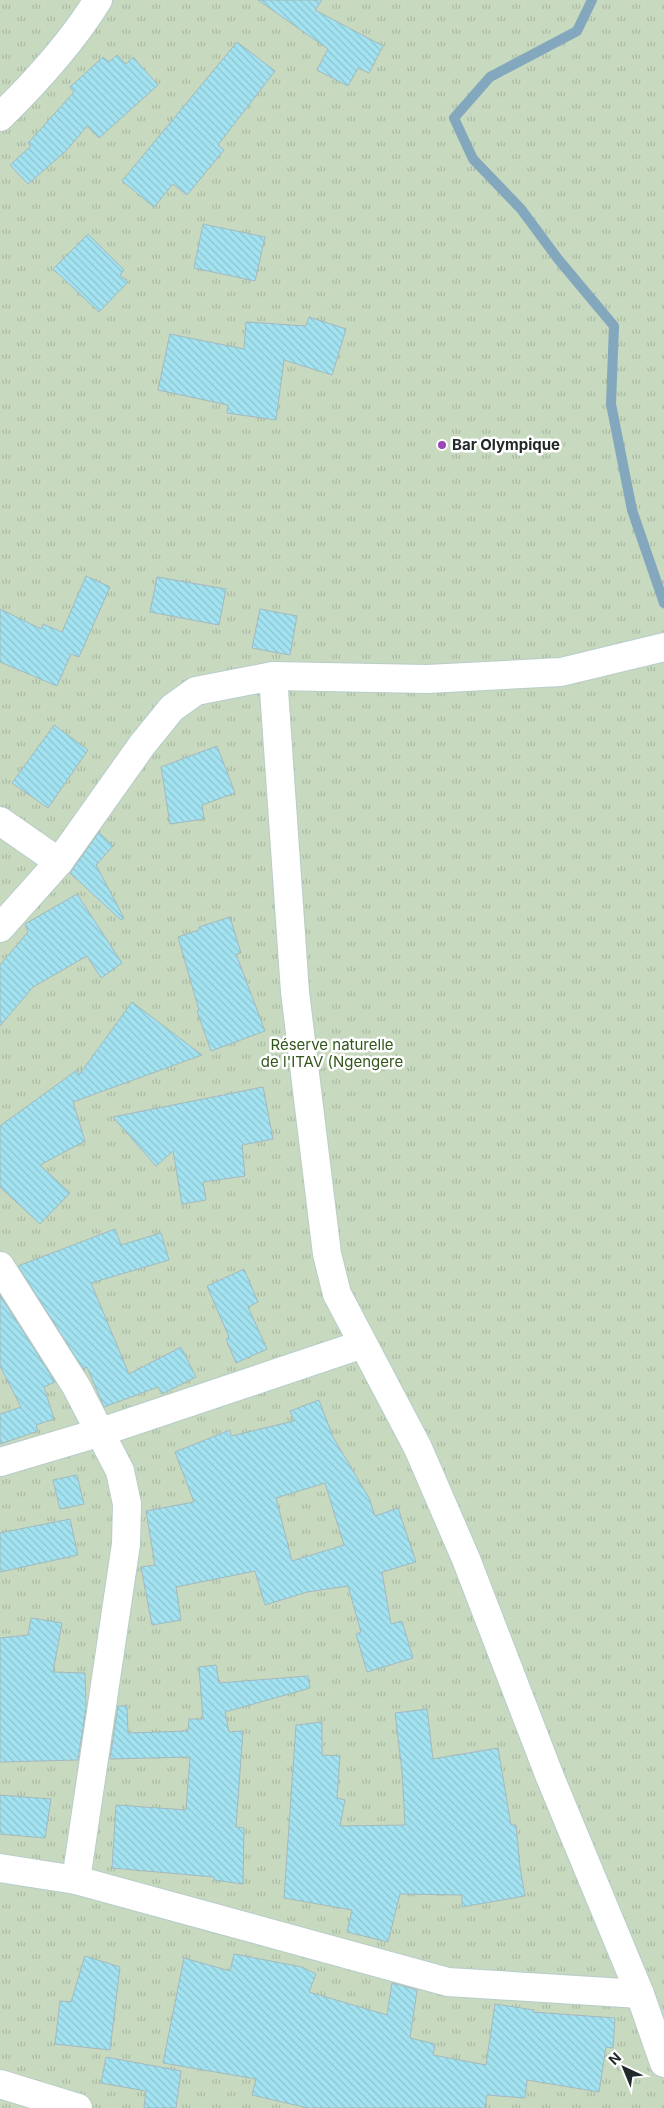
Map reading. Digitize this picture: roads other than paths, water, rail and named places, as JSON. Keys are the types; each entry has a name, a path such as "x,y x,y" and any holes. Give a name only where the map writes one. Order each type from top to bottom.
{"street":[{"path":"0,117 21,97 84,22 98,0"},
{"path":"0,928 59,862 142,745 172,708 196,691 273,676 427,678 561,672 664,647"},
{"path":"273,676 295,992 327,1254 337,1294 418,1448 466,1559 550,1777 640,1994 664,2063"},
{"path":"0,821 59,862"},
{"path":"0,1266 76,1386 101,1432 120,1471 127,1504 126,1544 76,1880"},
{"path":"0,1462 101,1432 364,1344"},
{"path":"0,1868 76,1880 448,1982 640,1994"},
{"path":"0,2084 78,2108"}],"waterway":[{"path":"592,0 577,31 490,77 454,118 473,159 521,209 558,259 614,326 611,404 632,510 664,603"}],"place":[{"name":"Bar Olympique","path":"442,445"}],"park label":[{"name":"Réserve naturelle de l'ITAV (Ngengere","path":"332,1054"}]}
